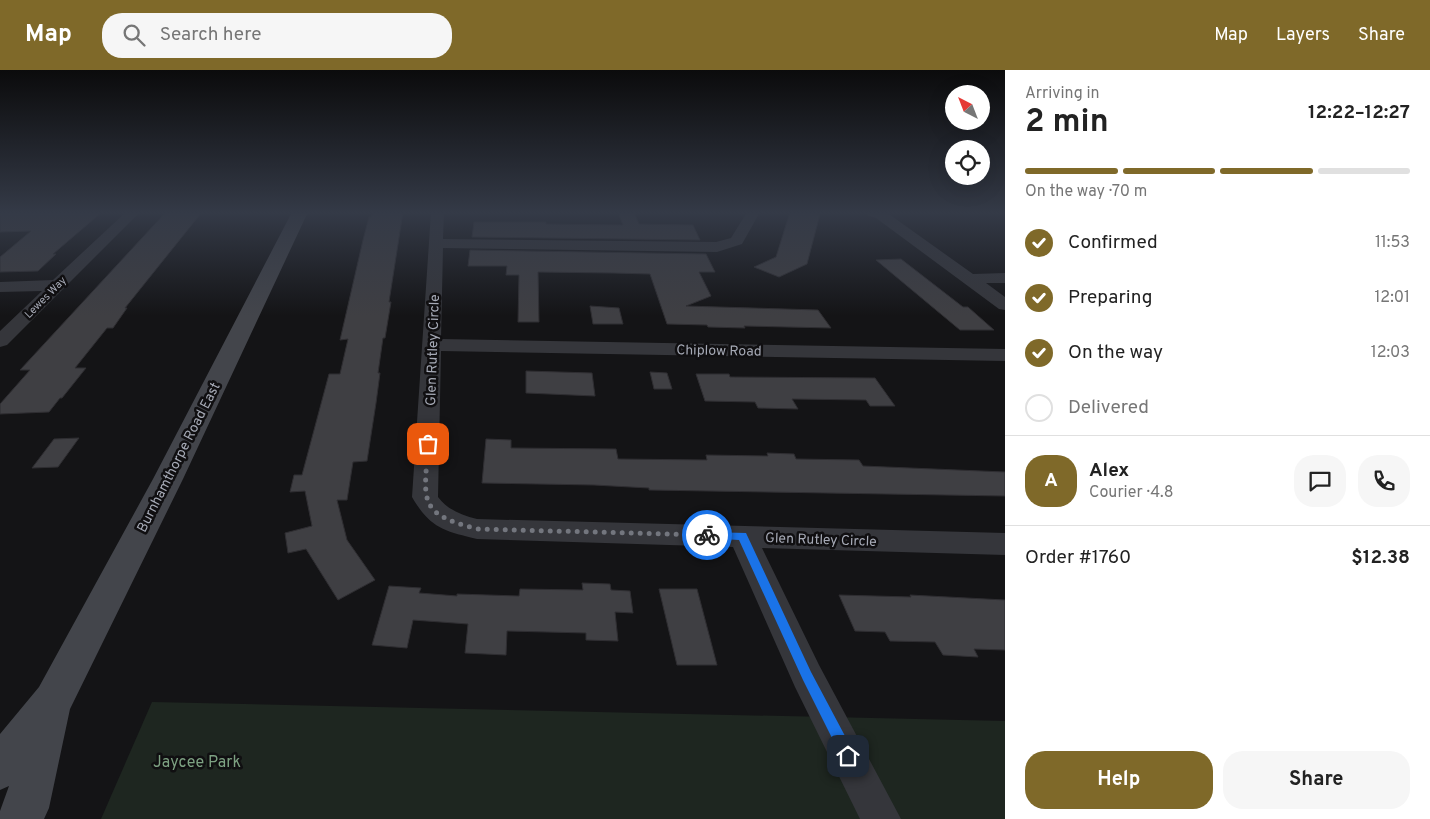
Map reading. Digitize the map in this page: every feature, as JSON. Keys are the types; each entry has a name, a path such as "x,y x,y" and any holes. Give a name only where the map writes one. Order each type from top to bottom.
{"main road":[{"name":"Burnhamthorpe Road East","path":"0,768 52,701 168,479 283,247"},
{"name":"Burnhamthorpe Road East","path":"20,819 26,808 52,701"}],"street":[{"name":"Lewes Way","path":"0,341 96,247"},
{"name":"Glen Rutley Circle","path":"436,247 425,497 438,515 454,524 478,529 1005,544"},
{"path":"925,247 1005,305"},
{"path":"970,279 1005,278"},
{"path":"0,287 56,285"},
{"name":"Chiplow Road","path":"432,345 1005,355"},
{"path":"742,536 807,676 881,819"}],"green space":[{"name":"Jaycee Park","path":"152,702 1005,721 1005,819 101,819"}],"building":[{"path":"12,247 61,247 38,271 0,272 0,257"},
{"path":"134,247 174,247 125,308 127,308 113,328 107,328 75,368 86,368 49,412 0,414 0,404 30,370 20,370"},
{"path":"361,247 398,247 389,302 391,302 378,373 380,373 367,461 353,462 347,500 337,500 347,540 375,580 338,600 306,549 288,553 285,533 312,526 305,491 290,492 294,475 302,475 329,374 340,374 348,339 340,340"},
{"path":"779,247 811,247 807,264 779,277 754,267 776,257"},
{"path":"470,250 706,254 715,272 699,272 711,296 686,306 818,310 831,328 744,326 745,328 667,324 650,274 613,273 538,272 539,322 518,322 519,275 506,275 507,266 468,266"},
{"path":"901,259 963,307 968,307 994,330 960,330 876,260"},
{"path":"590,306 619,308 623,324 593,324"},
{"path":"526,371 592,373 595,396 526,393"},
{"path":"650,372 667,373 672,389 654,389"},
{"path":"696,374 729,374 730,377 875,378 895,406 870,406 866,400 792,399 798,409 758,408 755,402 705,401"},
{"path":"79,438 58,467 32,468 54,439"},
{"path":"486,439 511,440 511,448 616,449 618,459 707,460 706,455 768,456 767,453 794,454 796,459 859,460 863,466 1005,472 1005,496 649,490 649,488 594,485 482,483"},
{"path":"582,583 610,584 611,590 630,591 633,613 615,612 618,641 586,640 586,633 507,631 506,655 465,653 468,624 413,620 407,648 372,645 389,586 421,588 419,593 457,596 457,594 519,596 520,589 583,590"},
{"path":"659,589 697,589 717,665 677,665"},
{"path":"839,595 911,597 910,595 1005,600 1005,650 974,649 978,657 943,655 935,642 890,641 885,632 855,631"}],"way so far":[{"path":"428,444 425,497 438,515 454,524 478,529 707,535"}],"route":[{"path":"707,535 742,536 807,676 848,756"}]}
